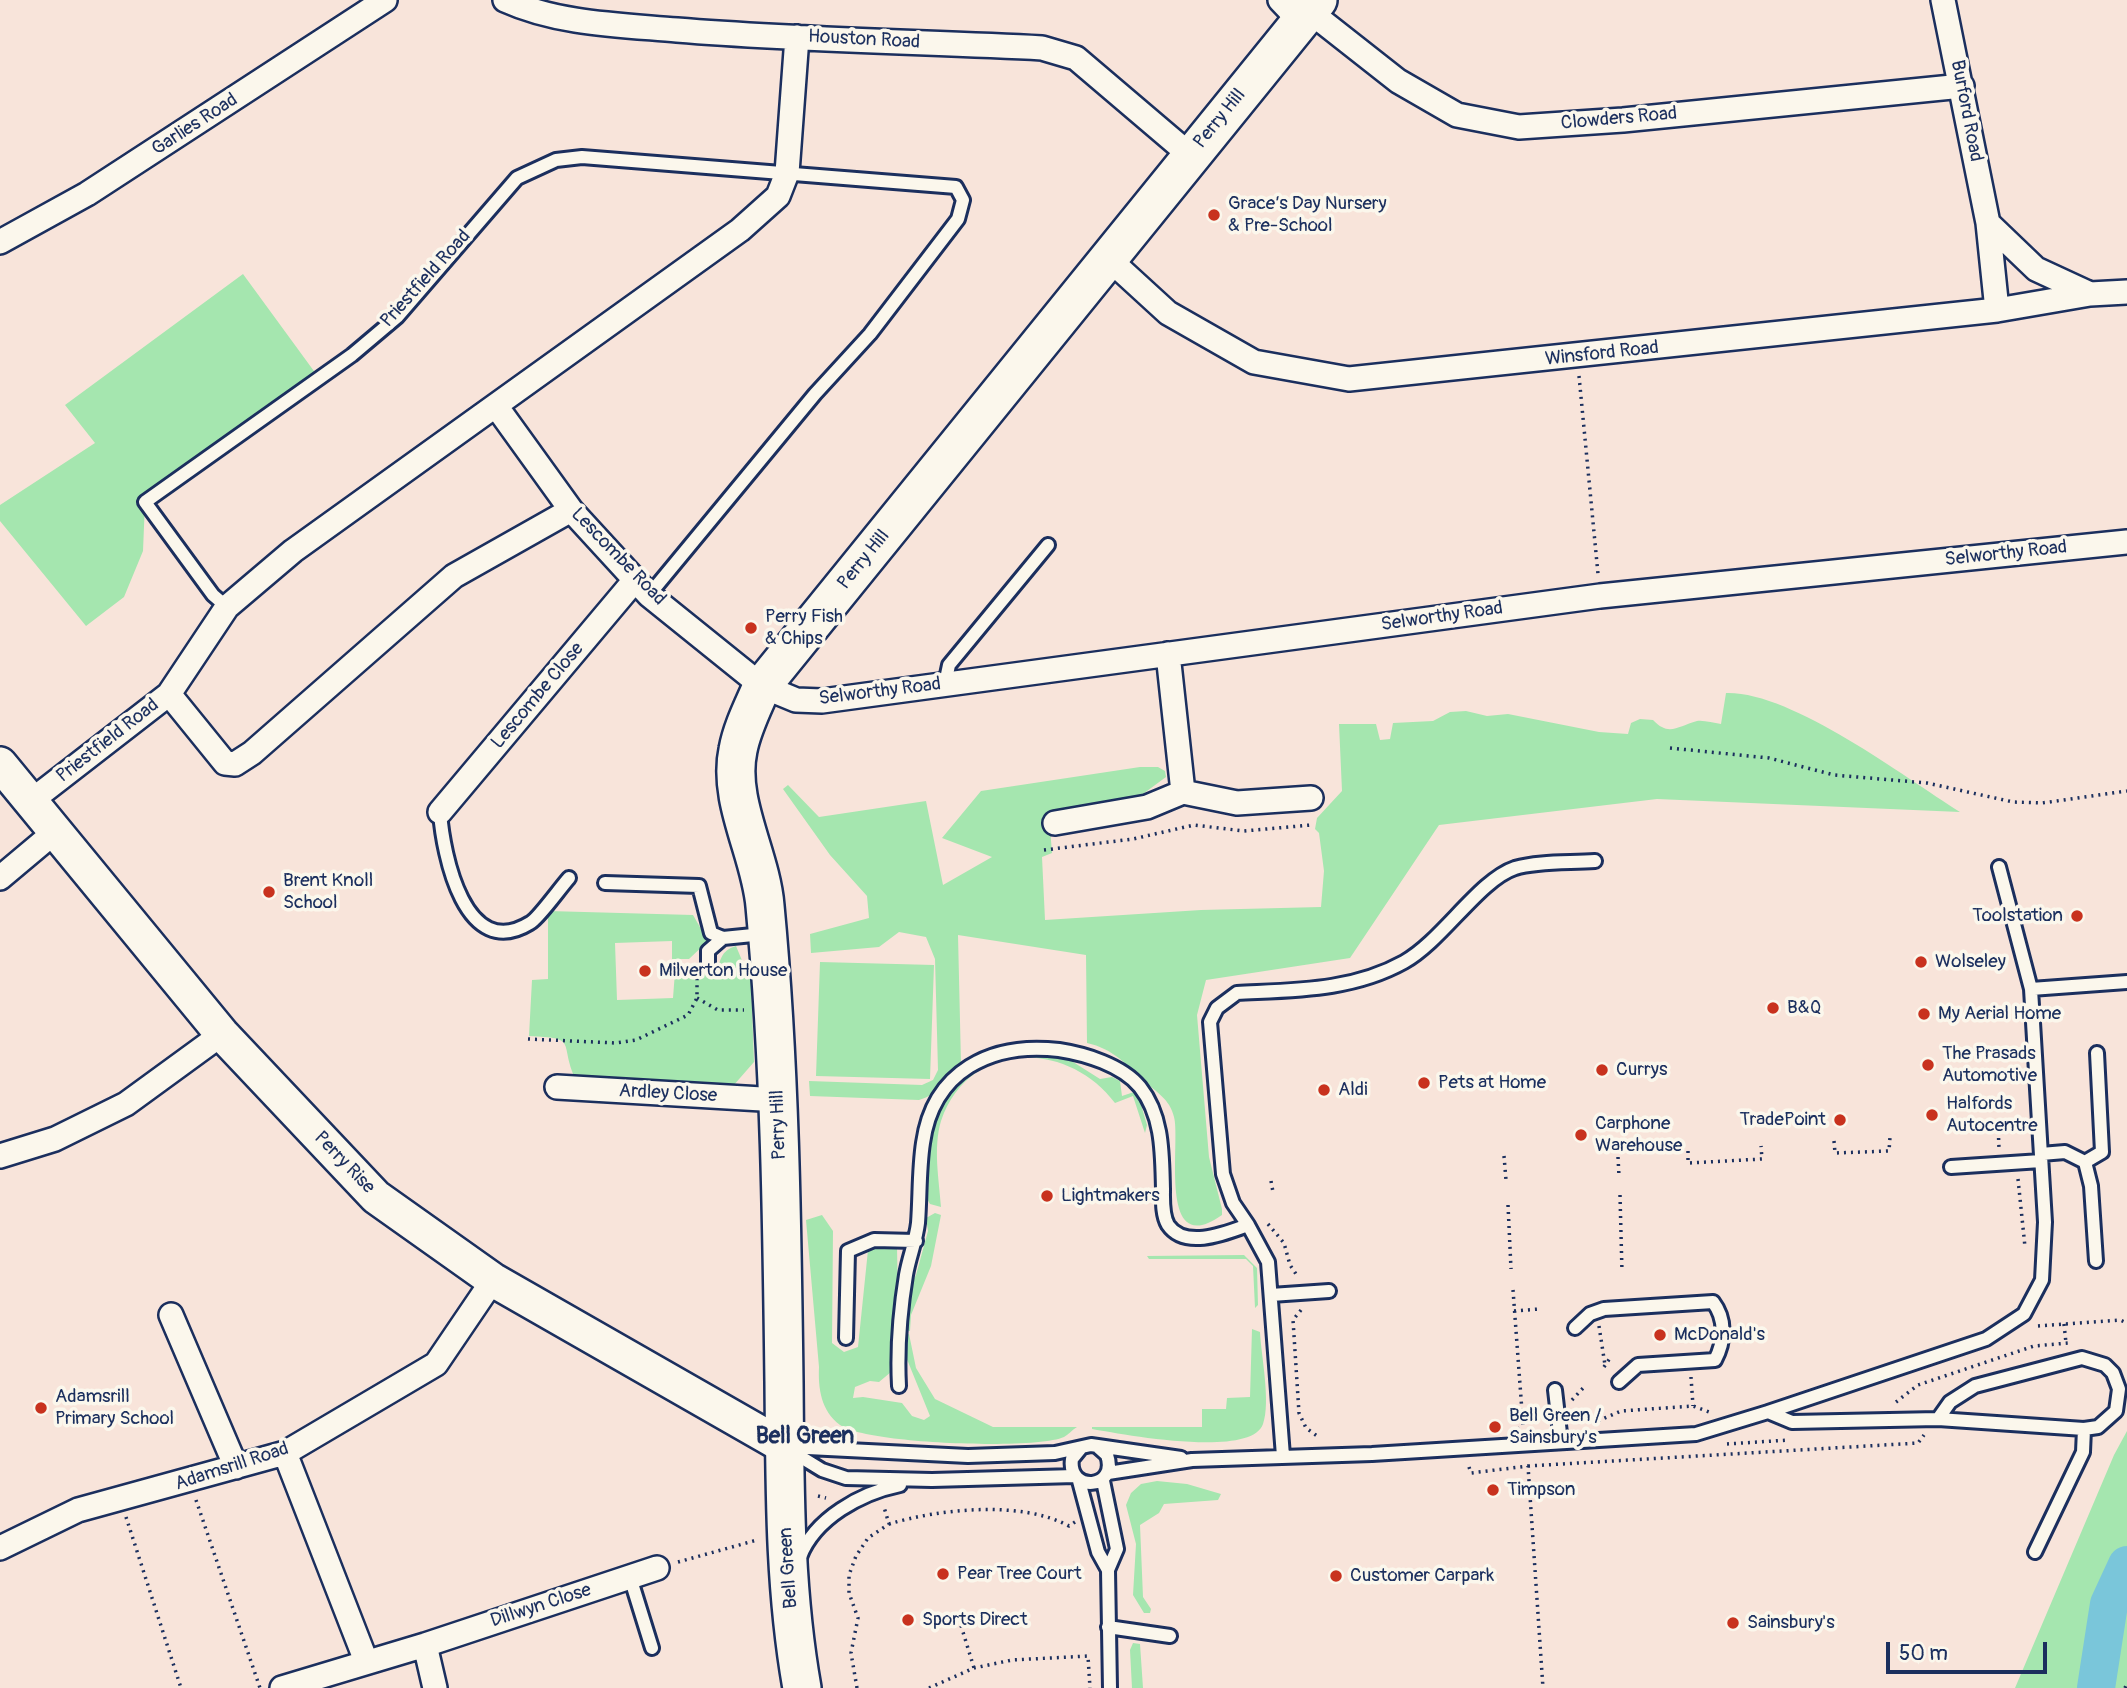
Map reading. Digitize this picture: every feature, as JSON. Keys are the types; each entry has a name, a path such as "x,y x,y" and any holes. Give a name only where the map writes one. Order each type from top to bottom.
{"main road":[{"name":"Perry Hill","path":"785,1447 779,1100 765,901 739,792 737,753 747,720 762,686 1109,259 1302,8"},
{"name":"Perry Rise","path":"0,764 222,1034 376,1197 493,1280 785,1447"},
{"name":"Bell Green","path":"785,1447 790,1584 802,1688"}],"street":[{"name":"Garlies Road","path":"0,242 87,194 385,0"},
{"name":"Houston Road","path":"505,0 537,14 612,24 797,37 1042,48 1076,58 1190,155"},
{"name":"Burford Road","path":"1943,0 1988,223 1997,310"},
{"name":"Clowders Road","path":"1302,8 1398,81 1457,115 1519,127 1623,120 1962,86"},
{"name":"Priestfield Road","path":"32,801 169,694 227,607 293,551 740,230 778,196 787,173 797,37"},
{"path":"1988,223 2036,269 2090,294"},
{"name":"Winsford Road","path":"1109,259 1168,313 1254,362 1349,379 1997,310 2090,294 2127,292"},
{"name":"Lescombe Road","path":"496,406 571,510 642,587 762,686"},
{"path":"169,694 225,763 235,764 252,753 454,576 571,510"},
{"name":"Selworthy Road","path":"762,686 796,700 822,701 1600,596 2127,542"},
{"name":"Lescombe Close","path":"440,812 642,587"},
{"path":"1168,654 1183,792"},
{"path":"1055,822 1147,807 1183,792 1237,803 1311,798"},
{"path":"0,877 56,831"},
{"path":"0,1156 55,1139 126,1104 222,1034"},
{"name":"Ardley Close","path":"557,1087 779,1100"},
{"name":"Adamsrill Road","path":"0,1548 78,1510 285,1453 436,1364 493,1280"},
{"path":"172,1315 236,1468"},
{"path":"285,1453 366,1661"},
{"name":"Dillwyn Close","path":"282,1688 425,1645 657,1567"},
{"path":"425,1645 435,1688"}],"lane":[{"name":"Priestfield Road","path":"227,607 213,595 145,502 352,355 397,317 517,178 556,160 582,158 787,173"},
{"path":"642,587 870,334 958,219 962,207 961,192 946,184 787,173"},
{"path":"946,684 949,665 1048,545"},
{"path":"440,812 442,843 464,906 478,924 505,931 533,922 569,878"},
{"path":"1283,1456 1268,1262 1233,1203 1223,1174 1210,1022 1226,998 1237,993 1318,989 1355,982 1405,962 1445,931 1479,895 1513,869 1595,860"},
{"path":"785,1447 822,1470 846,1478 1077,1479 1091,1484 1105,1477 1192,1460 1696,1434 1986,1339 2024,1314 2042,1280 2045,1222 2031,989 1999,867"},
{"path":"605,883 699,886 711,933 723,938 768,933"},
{"path":"708,964 708,951 723,938"},
{"path":"2031,989 2127,982"},
{"path":"899,1386 900,1315 907,1271 916,1241 923,1143 935,1105 967,1065 994,1053 1027,1048 1087,1056 1123,1074 1139,1086 1158,1123 1163,1211 1168,1226 1180,1235 1194,1238 1213,1236 1248,1225"},
{"path":"2085,1162 2102,1152 2097,1053"},
{"path":"1951,1167 2041,1158 2065,1152 2085,1162 2091,1186 2096,1261"},
{"path":"846,1338 848,1251 874,1240 916,1241"},
{"path":"1271,1295 1329,1291"},
{"path":"1574,1328 1590,1314 1604,1309 1713,1302 1720,1311 1723,1345 1715,1360 1638,1365 1619,1382"},
{"path":"1768,1412 1792,1422 1938,1419 2084,1429 2098,1427 2116,1411 2119,1389 2113,1373 2105,1365 2082,1358 1975,1387 1950,1402 1938,1419"},
{"path":"1555,1390 1561,1442"},
{"path":"2035,1552 2083,1452 2084,1429"},
{"path":"785,1447 968,1456 1055,1453 1091,1446 1192,1460"},
{"path":"1091,1446 1107,1455 1105,1477 1117,1549 1108,1570 1110,1688"},
{"path":"1091,1446 1072,1459 1098,1552 1108,1570"},
{"path":"790,1584 806,1541 844,1507 877,1490 932,1480"},
{"path":"630,1577 652,1648"},
{"path":"1108,1627 1170,1636"}],"path":[{"path":"1577,356 1600,596"},
{"path":"1670,748 1694,753 1769,758 1834,775 1927,783 2013,802 2042,803 2127,791"},
{"path":"1044,850 1133,839 1194,825 1244,831 1311,825"},
{"path":"528,1039 626,1042 679,1021 688,1015 697,998 694,967 671,966"},
{"path":"697,998 709,1007 727,1011 773,1006"},
{"path":"1983,1125 1998,1124 1999,1148"},
{"path":"1835,1141 1835,1153 1889,1151 1890,1137"},
{"path":"1688,1151 1688,1163 1762,1159 1761,1146"},
{"path":"1504,1156 1506,1180"},
{"path":"1618,1157 1619,1176"},
{"path":"2013,1173 2021,1182 2025,1258"},
{"path":"1271,1181 1273,1192"},
{"path":"1620,1195 1622,1272"},
{"path":"1508,1205 1511,1269"},
{"path":"1266,1222 1284,1243 1296,1276 1303,1279"},
{"path":"1513,1290 1523,1425"},
{"path":"1304,1308 1293,1321 1299,1413 1306,1428 1322,1439"},
{"path":"1514,1311 1539,1309"},
{"path":"1595,1322 1602,1329 1605,1366 1610,1359"},
{"path":"2038,1326 2127,1322"},
{"path":"2064,1323 2066,1343"},
{"path":"1691,1377 1693,1406"},
{"path":"1572,1409 1571,1402 1585,1387"},
{"path":"1594,1422 1606,1420 1621,1411 1693,1406 1706,1412 1718,1412"},
{"path":"1479,1465 1468,1467 1471,1473 1528,1466 1918,1443 1938,1419"},
{"path":"1513,1430 1523,1425 1534,1426"},
{"path":"1912,1435 1925,1434"},
{"path":"1719,1444 1796,1440"},
{"path":"1528,1466 1543,1688"},
{"path":"189,1481 260,1688"},
{"path":"818,1496 826,1498"},
{"path":"120,1499 181,1688"},
{"path":"883,1506 889,1524"},
{"path":"856,1688 851,1653 858,1618 849,1593 849,1575 856,1556 868,1538 889,1524 911,1518 959,1512 1031,1514 1056,1519 1069,1526 1079,1520"},
{"path":"657,1567 757,1540"},
{"path":"959,1619 974,1668"},
{"path":"929,1688 974,1668 1012,1660 1088,1656 1090,1688"},
{"path":"2125,1688 2127,1683"}],"green space":[{"path":"243,274 319,378 145,502 143,551 124,597 86,626 0,521 0,505 95,443 65,405"},
{"path":"1726,693 1752,696 1814,720 1960,812 1657,799 1439,825 1350,958 1206,980 1197,1015 1209,1157 1222,1215 1202,1225 1188,1223 1180,1211 1176,1193 1174,1117 1169,1105 1118,1058 1087,1043 1086,955 958,935 961,1064 948,1081 932,1094 919,1100 810,1096 809,1081 922,1085 933,1080 938,1070 935,959 926,937 899,932 879,947 811,953 810,934 869,918 867,896 830,855 783,789 788,785 819,817 926,801 943,885 992,857 942,838 981,791 1140,767 1158,767 1165,771 1166,777 1132,802 1049,815 1052,853 1042,857 1045,920 1201,910 1321,907 1324,871 1319,833 1315,829 1317,818 1342,791 1339,724 1376,724 1380,740 1390,739 1393,723 1433,721 1450,712 1466,711 1487,716 1508,714 1599,732 1628,734 1631,723 1640,719 1653,720 1669,729 1697,721 1721,724"},
{"path":"548,911 693,915 708,941 689,959 672,959 672,941 615,943 617,1000 673,998 675,972 716,974 724,953 736,946 751,982 754,1062 733,1086 575,1078 565,1044 555,1038 529,1036 532,980 548,979"},
{"path":"820,962 934,965 930,1079 816,1076"},
{"path":"1053,1054 1070,1060 1100,1079 1112,1077 1120,1081 1122,1096 1137,1091 1147,1125 1145,1133 1133,1096 1115,1103 1095,1082 1071,1067 1046,1059 1020,1058 995,1063 973,1075 954,1094 941,1121 937,1153 941,1207 930,1204 923,1170 926,1150 939,1110 961,1077 974,1067 993,1059"},
{"path":"935,1213 941,1215 931,1266 911,1315 910,1331 905,1330 909,1288 916,1275 928,1231 926,1218"},
{"path":"822,1215 833,1231 832,1343 844,1352 858,1347 868,1250 885,1241 897,1246 898,1305 891,1372 879,1382 870,1381 855,1387 853,1398 902,1403 912,1416 924,1420 930,1416 902,1347 903,1336 909,1334 916,1368 935,1399 993,1427 1077,1427 1064,1437 1047,1441 987,1444 882,1437 856,1432 840,1425 825,1406 819,1383 806,1220"},
{"path":"1244,1255 1257,1268 1258,1305 1255,1308 1253,1266 1246,1259 1149,1259 1147,1256"},
{"path":"1252,1329 1260,1332 1266,1404 1263,1424 1253,1434 1235,1440 1184,1442 1092,1429 1202,1427 1202,1409 1226,1409 1227,1398 1250,1397"},
{"path":"2127,1431 2127,1688 2015,1688 2114,1455"},
{"path":"1157,1481 1187,1484 1221,1494 1218,1500 1164,1504 1159,1513 1140,1525 1143,1597 1151,1609 1150,1613 1144,1613 1133,1595 1136,1544 1126,1505 1131,1493 1141,1484"},
{"path":"1133,1643 1140,1644 1143,1688 1132,1688 1130,1650"}],"waterway":[{"path":"2096,1688 2109,1604 2127,1565"}],"place":[{"name":"Grace’s Day Nursery & Pre-School","path":"1214,215"},
{"name":"Perry Fish & Chips","path":"751,628"},
{"name":"Brent Knoll School","path":"269,892"},
{"name":"Toolstation","path":"2077,916"},
{"name":"Wolseley","path":"1921,962"},
{"name":"Milverton House","path":"645,971"},
{"name":"B&Q","path":"1773,1008"},
{"name":"My Aerial Home","path":"1924,1014"},
{"name":"The Prasads Automotive","path":"1928,1065"},
{"name":"Currys","path":"1602,1070"},
{"name":"Pets at Home","path":"1424,1083"},
{"name":"Aldi","path":"1324,1090"},
{"name":"Halfords Autocentre","path":"1932,1115"},
{"name":"TradePoint","path":"1840,1120"},
{"name":"Carphone Warehouse","path":"1581,1135"},
{"name":"Lightmakers","path":"1047,1196"},
{"name":"McDonald's","path":"1660,1335"},
{"name":"Adamsrill Primary School","path":"41,1408"},
{"name":"Bell Green / Sainsbury's","path":"1495,1427"},
{"name":"Timpson","path":"1493,1490"},
{"name":"Pear Tree Court","path":"943,1574"},
{"name":"Customer Carpark","path":"1336,1576"},
{"name":"Sports Direct","path":"908,1620"},
{"name":"Sainsbury's","path":"1733,1623"}],"district":[{"name":"Bell Green","path":"805,1437"}]}
